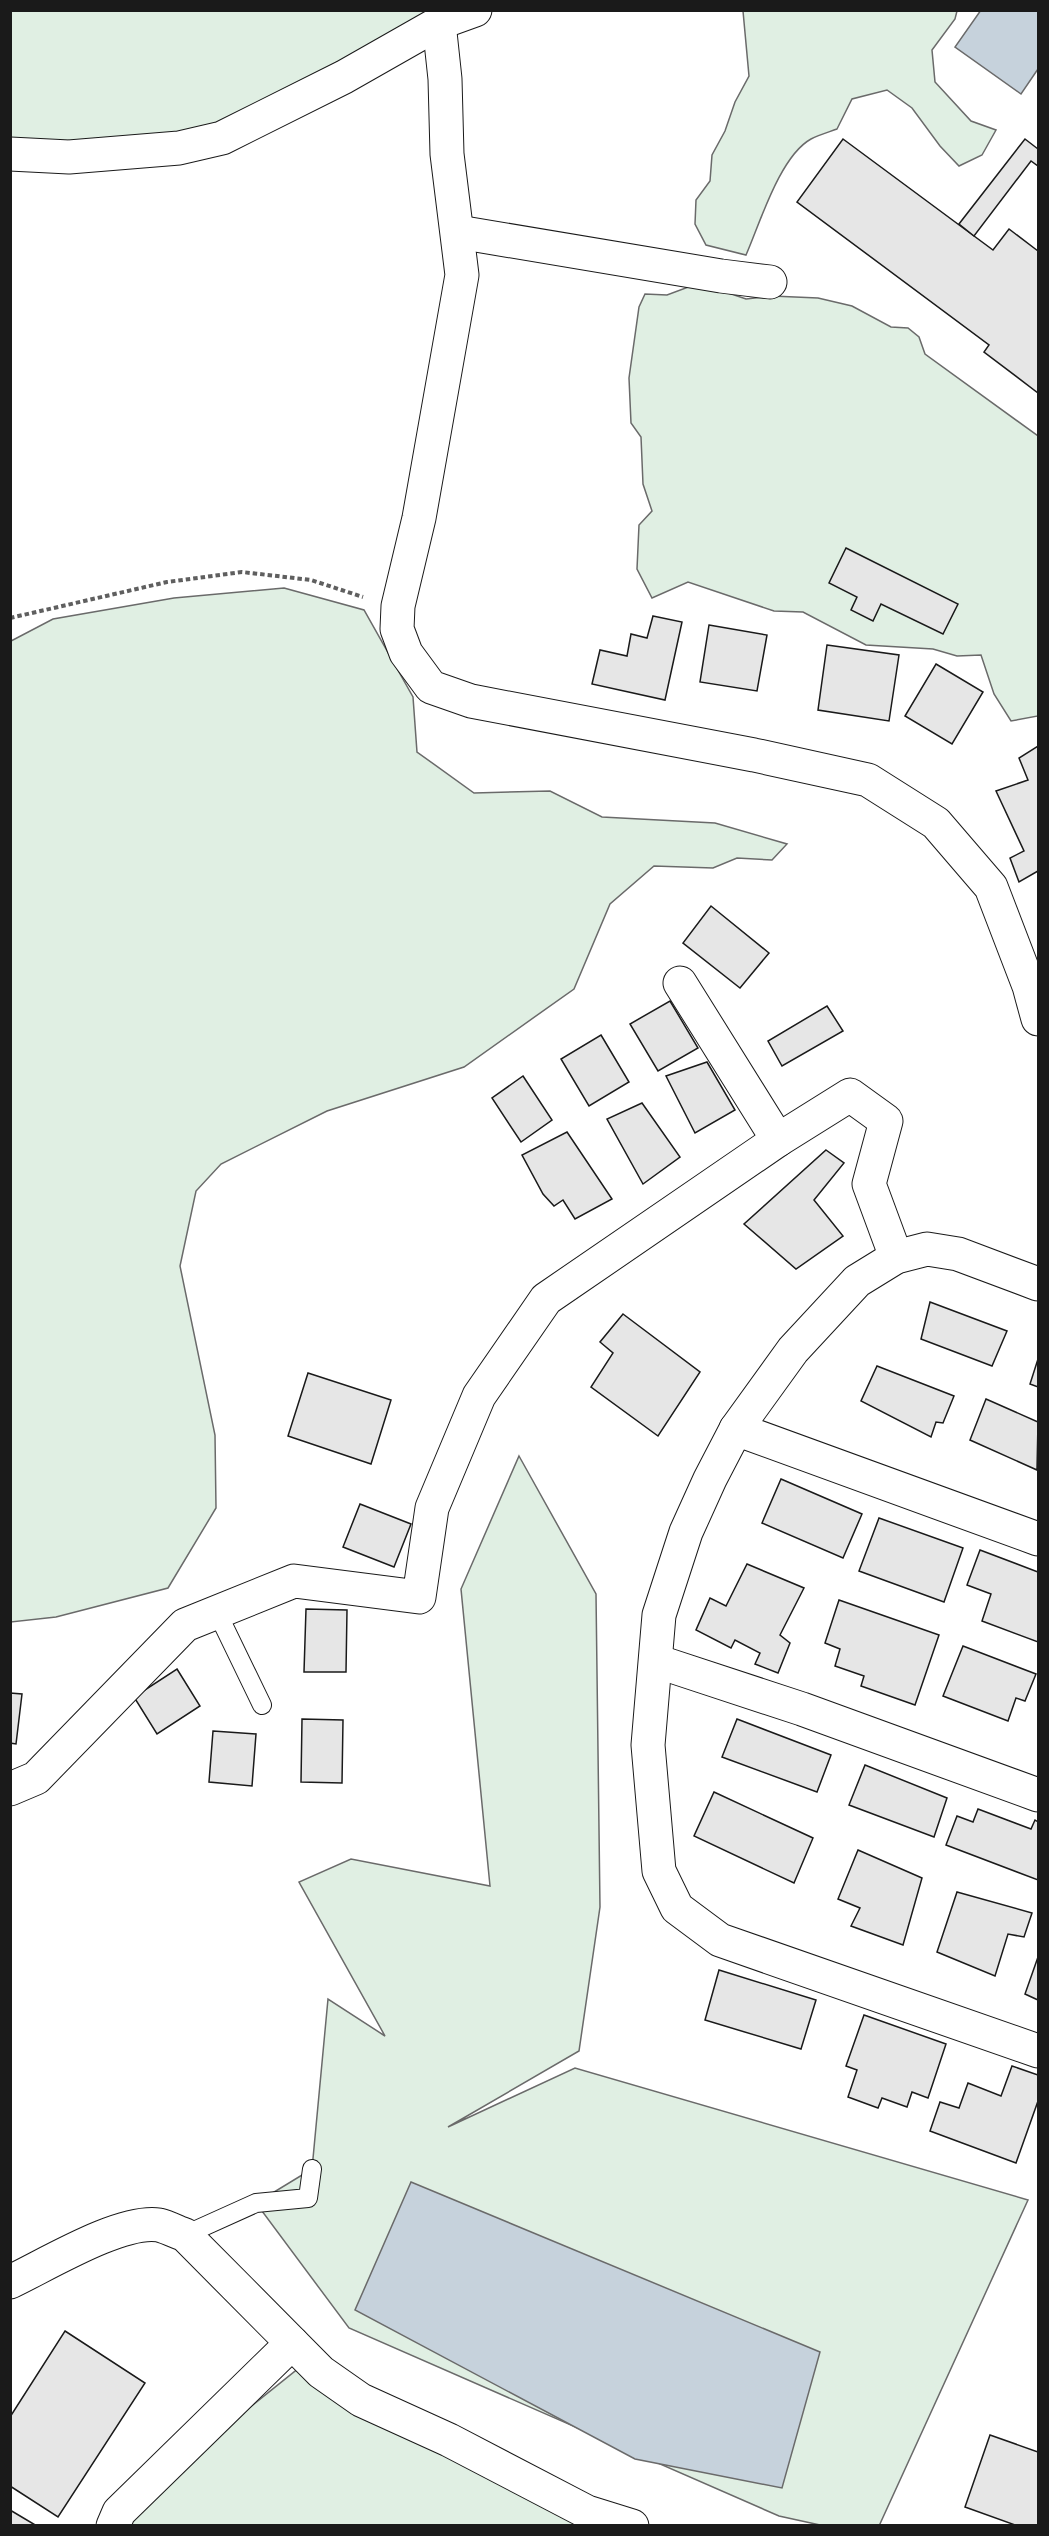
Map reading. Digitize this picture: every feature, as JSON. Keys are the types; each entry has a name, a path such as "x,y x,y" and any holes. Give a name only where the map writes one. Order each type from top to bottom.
{"street":[{"path":"10,154 80,156 179,148 222,138 275,113 439,23 475,10"},
{"path":"439,23 445,79 447,154 462,275 419,518 398,606 397,629 406,652 431,687 471,701 754,755 868,780 936,823 991,887 1029,987 1038,1019"},
{"path":"458,232 721,276 770,282"},
{"path":"680,983 778,1140"},
{"path":"10,1789 36,1778 185,1626 294,1581 419,1596 432,1508 479,1396 546,1299 778,1140 850,1095 886,1121 869,1184 896,1257"},
{"path":"1038,1284 958,1254 927,1249 896,1257 857,1281 793,1350 736,1429 686,1532 659,1615 648,1745 659,1871 677,1908 720,1940 1038,2051"},
{"path":"736,1429 1038,1539"},
{"path":"656,1661 802,1709 1038,1795"},
{"path":"10,2282 95,2241 135,2226 159,2225 185,2235 321,2372 362,2400 449,2440 587,2512 632,2526"},
{"path":"112,2526 118,2512 292,2343"}],"lane":[{"path":"217,1612 262,1705"},
{"path":"185,2235 256,2203 308,2198 312,2169"}],"path":[{"path":"10,618 167,582 242,573 311,580 398,606"}],"green space":[{"path":"10,11 453,11 222,138 114,145 11,139"},
{"path":"743,11 957,11 955,19 932,50 935,82 971,121 996,130 982,155 959,166 940,146 912,108 887,90 852,99 837,129 811,139 790,160 772,191 746,255 706,245 695,224 696,200 710,181 712,155 749,76"},
{"path":"699,283 746,299 772,296 818,298 852,306 891,327 908,328 919,337 925,354 1038,436 1038,716 1011,721 994,694 981,655 957,656 933,649 866,645 803,612 774,611 688,582 652,598 637,569 639,525 652,511 643,484 641,437 631,423 629,378 639,307 645,294 667,295"},
{"path":"284,588 364,610 413,697 417,752 474,793 550,791 602,817 715,823 787,844 772,860 737,858 713,868 654,866 610,904 574,989 464,1067 327,1111 221,1164 196,1191 180,1266 215,1435 216,1508 168,1588 56,1617 11,1622 11,641 53,619 174,598"},
{"path":"519,1456 596,1594 600,1907 579,2051 448,2127 575,2068 1028,2200 879,2526 820,2525 779,2516 349,2328 256,2203 312,2169 328,1999 385,2036 299,1882 351,1859 490,1886 461,1589"},
{"path":"309,2360 597,2526 117,2526 119,2512"}],"shaded area":[{"path":"981,10 1038,11 1038,69 1021,94 955,47"},
{"path":"411,2182 820,2352 782,2488 635,2459 355,2310"}],"building":[{"path":"843,139 993,250 1009,229 1038,251 1038,393 984,352 989,345 797,202"},
{"path":"1025,139 1038,149 1038,166 1031,161 974,236 959,224"},
{"path":"846,548 958,604 943,634 881,604 873,621 851,610 857,597 829,583"},
{"path":"653,616 682,622 665,700 592,684 600,650 627,656 631,634 647,638"},
{"path":"709,625 767,635 757,691 700,682"},
{"path":"827,645 899,655 889,721 818,710"},
{"path":"936,664 983,692 952,744 905,716"},
{"path":"1038,746 1038,871 1019,882 1010,858 1024,851 996,791 1028,780 1019,758"},
{"path":"711,906 769,953 740,988 683,943"},
{"path":"670,1001 698,1048 658,1071 630,1024"},
{"path":"827,1006 843,1031 782,1066 768,1041"},
{"path":"601,1035 629,1082 589,1106 561,1059"},
{"path":"707,1062 735,1110 695,1133 666,1076"},
{"path":"523,1076 552,1120 521,1142 492,1098"},
{"path":"642,1103 680,1157 643,1184 607,1119"},
{"path":"567,1132 612,1199 575,1219 563,1200 554,1206 543,1194 522,1155"},
{"path":"826,1150 844,1163 814,1200 843,1236 796,1269 744,1224"},
{"path":"930,1302 1007,1331 992,1366 921,1339"},
{"path":"623,1314 700,1372 658,1436 591,1387 613,1353 600,1342"},
{"path":"1038,1359 1038,1387 1030,1384"},
{"path":"877,1366 954,1396 943,1423 936,1422 931,1437 861,1401"},
{"path":"308,1373 391,1400 371,1464 288,1436"},
{"path":"986,1399 1038,1422 1037,1470 970,1440"},
{"path":"781,1479 862,1514 843,1558 762,1523"},
{"path":"360,1504 411,1524 394,1567 343,1547"},
{"path":"879,1518 963,1548 944,1602 859,1571"},
{"path":"980,1550 1038,1572 1038,1642 982,1621 991,1594 967,1585"},
{"path":"747,1564 804,1588 780,1635 790,1643 778,1673 755,1664 760,1653 735,1640 731,1648 696,1630 710,1598 726,1606"},
{"path":"839,1600 939,1635 915,1705 861,1686 864,1676 835,1666 840,1649 825,1643"},
{"path":"306,1609 347,1610 346,1672 304,1672"},
{"path":"963,1646 1036,1674 1025,1701 1016,1698 1008,1721 943,1696"},
{"path":"177,1669 200,1706 157,1734 134,1697"},
{"path":"10,1693 22,1694 16,1744 10,1743"},
{"path":"302,1719 343,1720 342,1783 301,1782"},
{"path":"737,1719 831,1755 817,1792 722,1757"},
{"path":"213,1731 256,1734 252,1786 209,1782"},
{"path":"865,1765 947,1798 934,1837 849,1805"},
{"path":"714,1792 813,1838 794,1883 694,1836"},
{"path":"978,1809 1031,1829 1035,1820 1038,1822 1038,1880 946,1845 957,1816 973,1822"},
{"path":"858,1850 922,1878 903,1945 851,1926 860,1908 838,1899"},
{"path":"957,1892 1032,1913 1024,1937 1008,1934 995,1976 937,1952"},
{"path":"1038,1957 1038,2000 1025,1994"},
{"path":"719,1970 816,2000 801,2049 705,2020"},
{"path":"864,2015 946,2044 928,2098 912,2092 907,2107 882,2098 878,2108 848,2097 857,2070 846,2066"},
{"path":"1012,2066 1038,2075 1038,2101 1016,2163 930,2131 940,2102 959,2108 968,2083 1001,2096"},
{"path":"65,2331 145,2383 58,2517 10,2486 10,2417"},
{"path":"990,2435 1038,2452 1038,2526 1018,2526 965,2507"},
{"path":"10,2510 37,2526 10,2526"}]}
